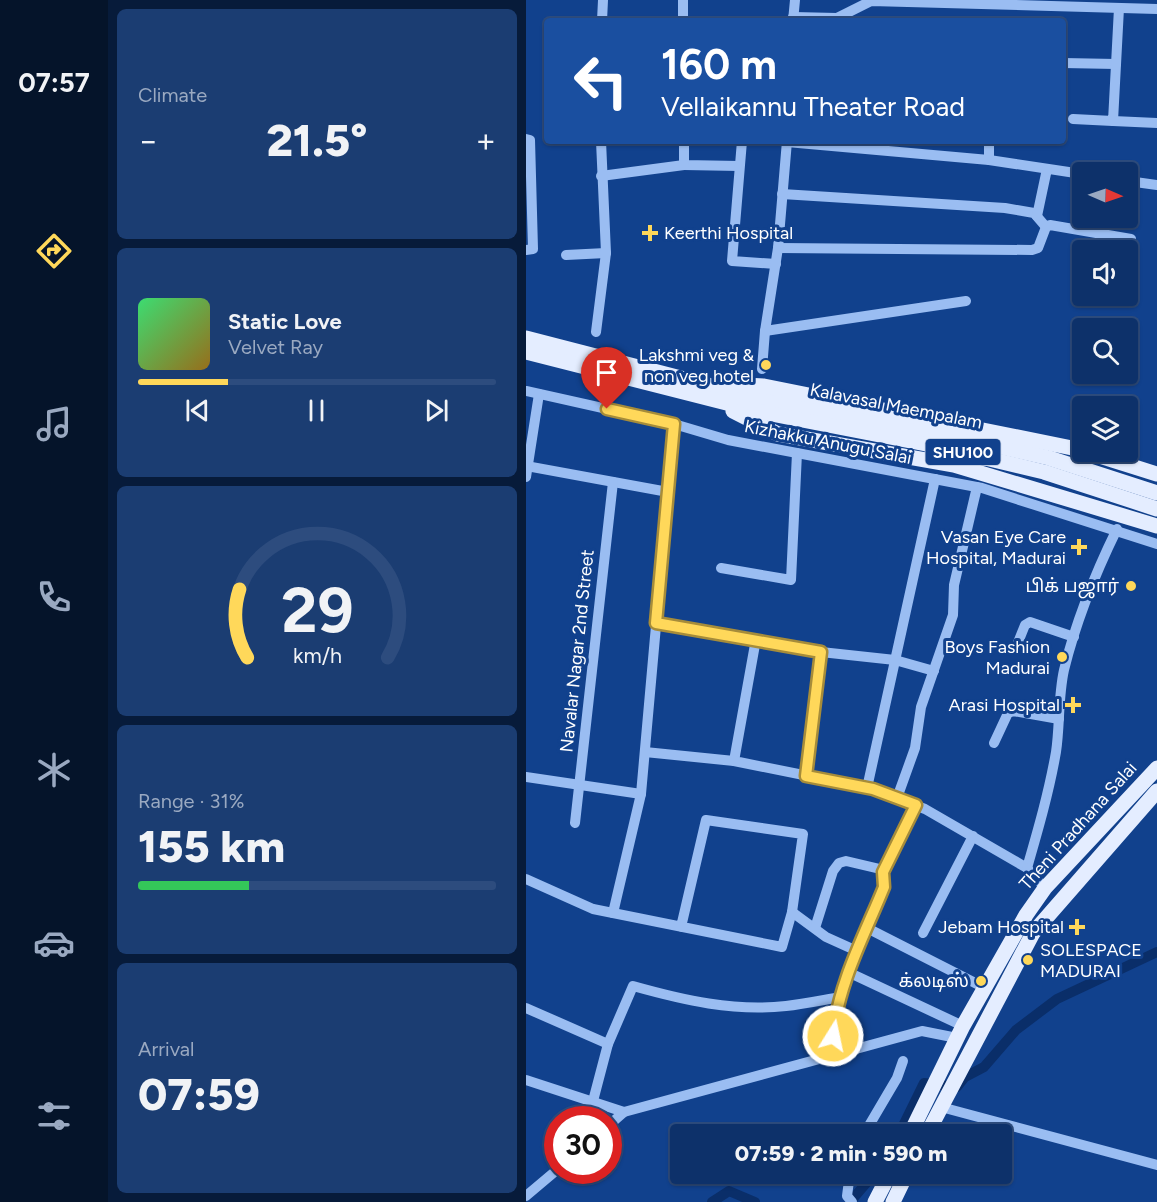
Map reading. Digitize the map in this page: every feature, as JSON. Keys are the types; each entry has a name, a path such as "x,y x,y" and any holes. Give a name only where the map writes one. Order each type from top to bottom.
{"main road":[{"name":"SHU100","path":"526,338 766,407"},
{"name":"SHU100","path":"526,352 704,391"},
{"path":"704,391 764,386 1072,448"},
{"path":"704,391 778,434 954,465 1156,525"},
{"name":"Kalavasal Maempalam","path":"766,407 932,431 1049,458 1156,493"},
{"name":"Kalavasal Maempalam","path":"766,407 1044,472 1156,509"},
{"path":"1124,462 1155,471"},
{"name":"Theni Pradhana Salai","path":"930,1124 960,1032 1026,915 1045,888 1156,768"},
{"name":"Theni Pradhana Salai","path":"917,1124 939,1093 953,1080 1033,933 1156,791"},
{"path":"875,1202 884,1184"},
{"path":"893,1202 902,1184"}],"street":[{"path":"602,18 603,0"},
{"path":"683,0 683,18"},
{"path":"793,18 795,0"},
{"path":"837,18 871,1 1156,9"},
{"path":"1113,121 1119,8"},
{"path":"1066,63 1116,64"},
{"path":"1073,119 1156,123"},
{"path":"526,140 530,140 533,249 526,250"},
{"path":"596,332 606,253 601,144"},
{"path":"684,144 684,165"},
{"path":"742,144 732,261 776,264"},
{"path":"762,369 764,331 778,248 787,144"},
{"path":"819,144 989,160 1072,173"},
{"path":"989,160 990,144"},
{"path":"601,176 684,165 739,166"},
{"path":"1037,216 1046,169"},
{"path":"778,248 1032,250 1043,241 1046,228 1034,213 1005,208 782,194"},
{"path":"1046,228 1058,225 1130,239"},
{"path":"566,255 606,253"},
{"path":"764,331 966,301"},
{"name":"Kizhakku Anugu Salai","path":"526,391 674,424 728,440 977,487 1117,529 1156,544"},
{"path":"539,394 527,469 668,492"},
{"path":"613,913 642,794 674,424"},
{"path":"721,568 791,580 797,453"},
{"path":"866,788 935,479"},
{"name":"Navalar Nagar 2nd Street","path":"575,823 613,482"},
{"path":"897,798 915,748 921,707 953,615 954,585 977,487"},
{"path":"1027,868 1043,812 1056,752 1063,673 1100,563 1117,529"},
{"path":"1015,650 1025,625 1030,622 1074,637"},
{"path":"656,623 821,652 895,660 934,671"},
{"path":"734,761 756,639"},
{"path":"806,776 821,652"},
{"path":"994,743 1008,713 1013,711 1059,719"},
{"path":"645,752 734,761 866,788 897,798 916,805 1027,868 1045,888"},
{"path":"526,777 642,794"},
{"path":"832,1054 835,1019 841,997 857,951 884,887 883,872 916,805"},
{"path":"526,879 593,909 681,927 782,947 792,912 803,834 706,820 681,927"},
{"path":"923,933 973,836"},
{"path":"815,928 833,870 839,863 846,861 883,872"},
{"path":"792,912 826,937 857,951"},
{"path":"867,928 984,987"},
{"path":"850,972 960,1032"},
{"path":"593,1101 607,1044 633,986 684,1000 730,1006 785,1006 841,997"},
{"path":"526,1008 607,1044"},
{"path":"526,1080 624,1112 922,1031 960,1032"},
{"path":"870,1124 897,1078 903,1061"},
{"path":"939,1093 1156,1165"},
{"path":"526,1196 544,1181"}],"waterway":[{"path":"904,1124 924,1083 957,1087 965,1077 984,1067 1016,1030 1057,999 1157,952"},
{"path":"850,1202 866,1184"},
{"path":"712,1202 729,1191 755,1202"}],"place":[{"name":"Keerthi Hospital","path":"650,233"},
{"name":"Lakshmi veg & non veg hotel","path":"766,365"},
{"name":"Vasan Eye Care Hospital, Madurai","path":"1079,547"},
{"name":"பிக் பஜார்","path":"1131,586"},
{"name":"Boys Fashion Madurai","path":"1062,657"},
{"name":"Arasi Hospital","path":"1073,705"},
{"name":"Jebam Hospital","path":"1077,927"},
{"name":"SOLESPACE MADURAI","path":"1028,960"},
{"name":"க்லடிஸ்","path":"981,981"}],"route":[{"path":"607,409 674,424 656,623 821,652 806,776 873,789 916,805 883,872 884,887 857,951 835,1019 833,1036"}]}
